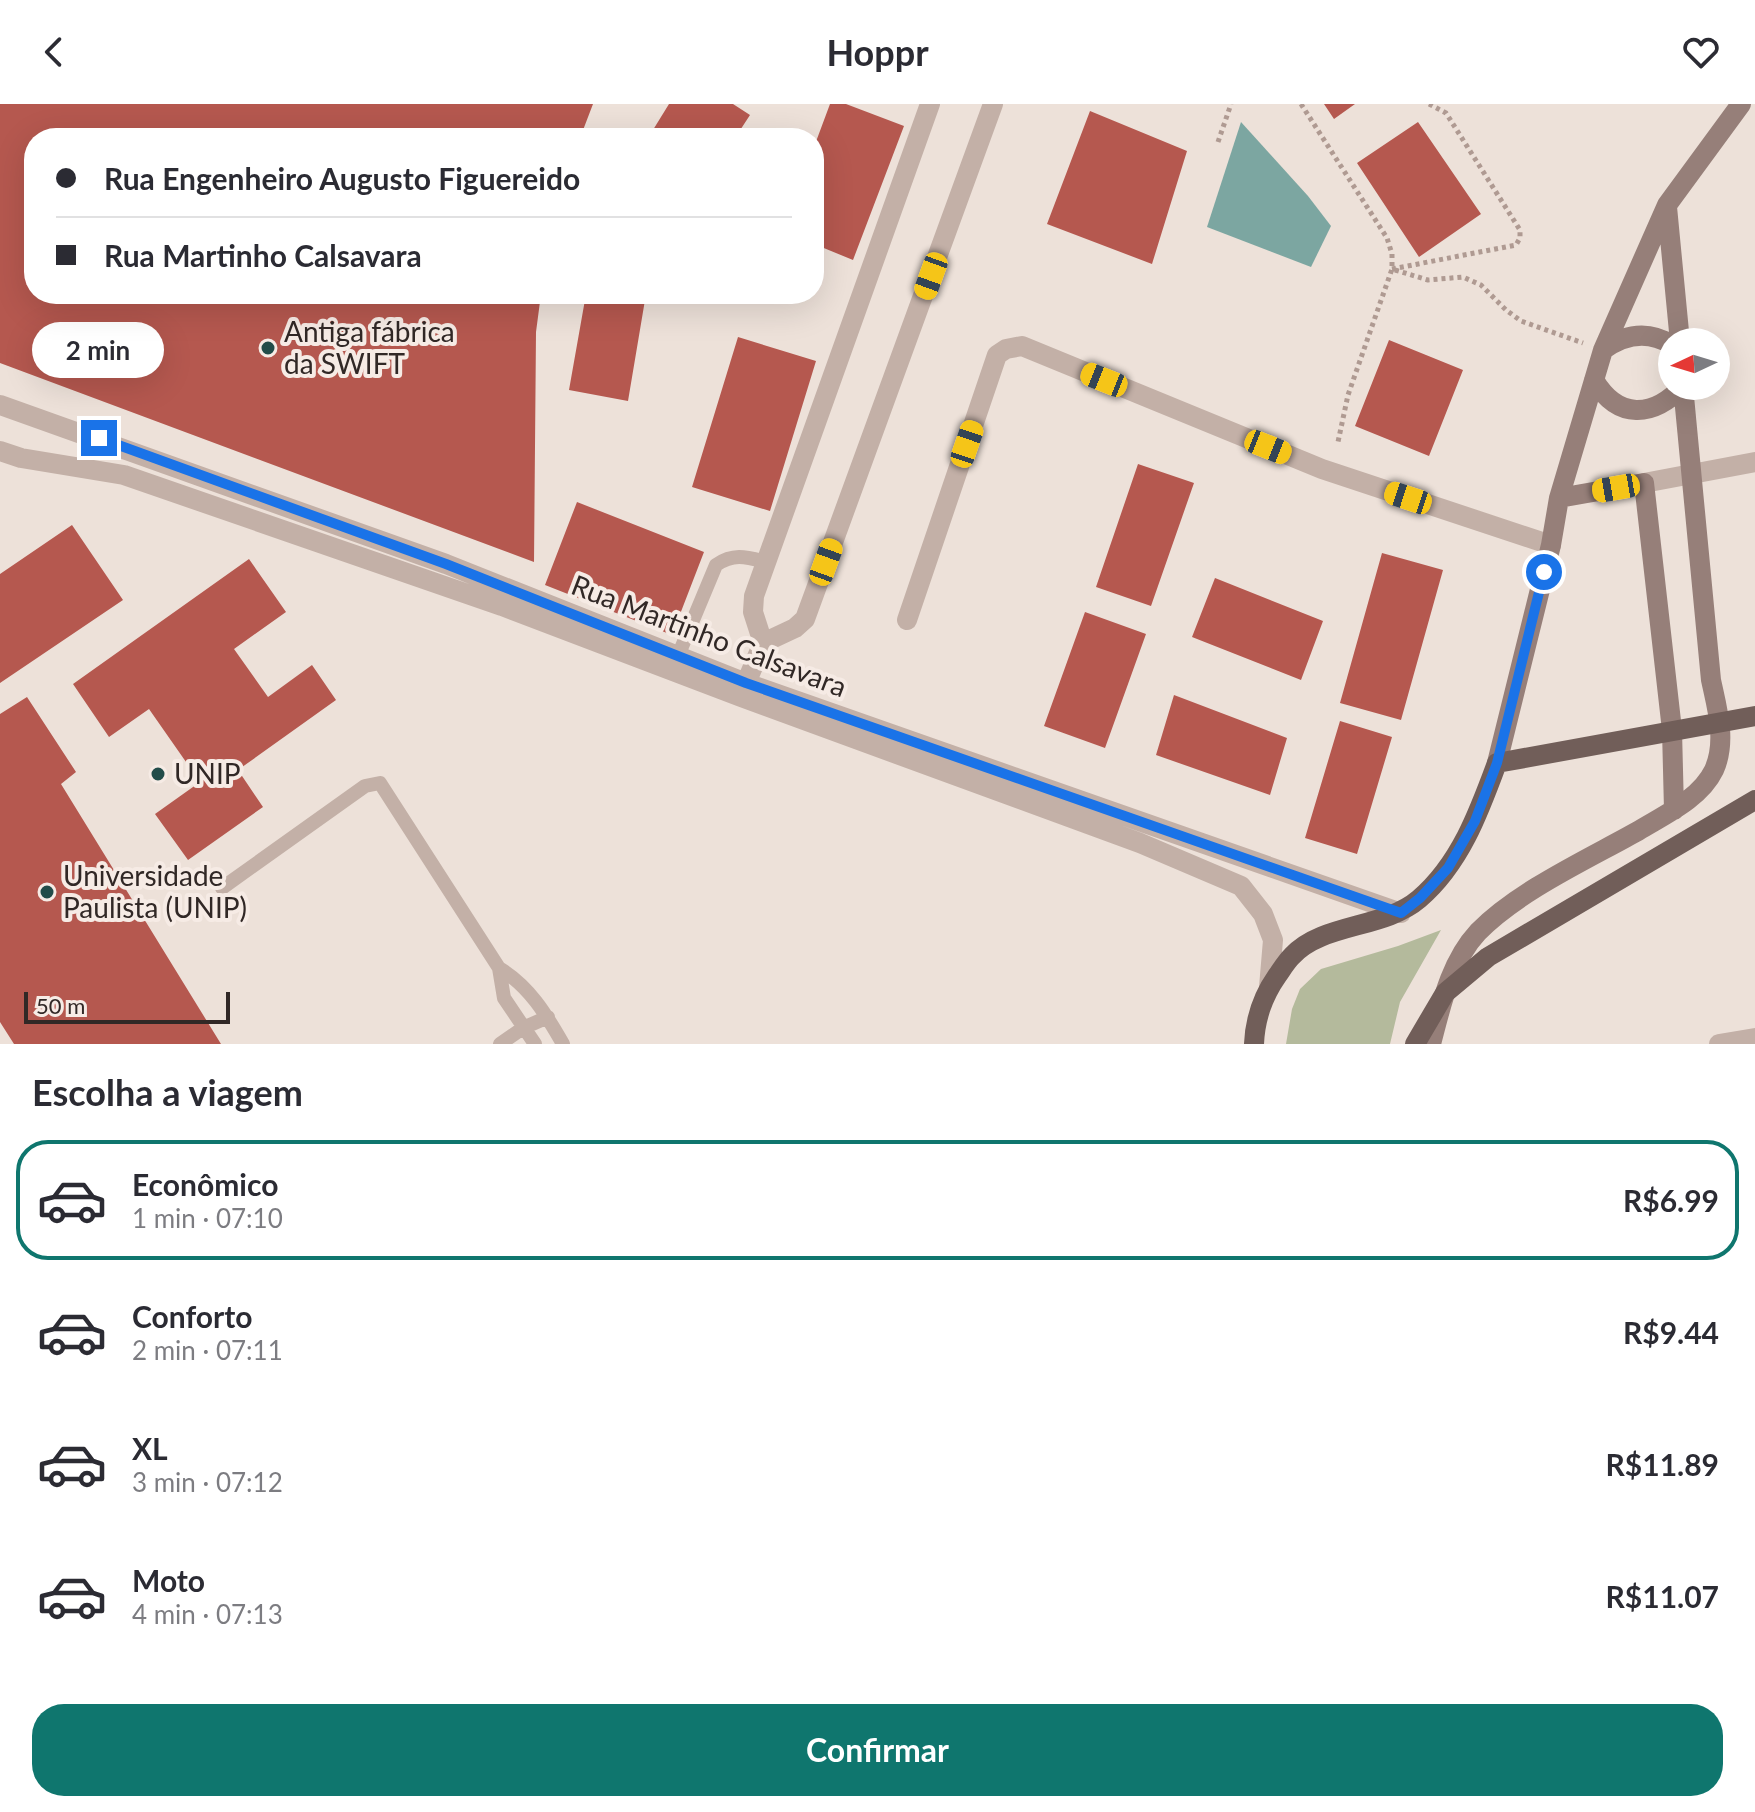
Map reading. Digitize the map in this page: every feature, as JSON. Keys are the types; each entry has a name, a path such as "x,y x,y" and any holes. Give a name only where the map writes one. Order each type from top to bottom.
{"main road":[{"path":"1254,1044 1255,1024 1269,987 1293,954 1322,938 1401,913 1448,868 1475,821 1497,763 1551,545 1559,498 1603,350 1667,205 1741,104"},
{"path":"1667,205 1679,328"},
{"path":"1603,350 1616,340 1630,336 1658,340"},
{"path":"1594,380 1615,404 1644,411 1659,407 1667,400"},
{"path":"1415,1044 1445,993 1464,950 1498,914 1674,810 1699,789 1713,771 1719,749 1720,722 1711,680 1684,400"},
{"path":"1559,498 1644,483 1672,730 1674,810"},
{"path":"1497,763 1755,716"},
{"path":"1431,1044 1445,993 1488,957 1755,800"}],"street":[{"path":"743,690 763,643 753,604 766,562 930,104"},
{"path":"763,643 795,628 805,619 993,104"},
{"path":"907,620 997,355 1012,347 1022,346 1322,469 1551,545"},
{"name":"Rua Martinho Calsavara","path":"0,405 446,564 678,656 743,690 1140,843 1241,886 1263,914 1273,940 1269,987"},
{"name":"Rua Martinho Calsavara","path":"0,451 45,463 124,475 743,690 1401,913"},
{"path":"1644,483 1755,462"},
{"path":"1719,1044 1755,1038"}],"lane":[{"path":"678,656 716,565 728,557 741,556 766,562"},
{"path":"222,888 365,786 380,783 508,982 548,1017 563,1044"},
{"path":"508,982 504,998 535,1044"},
{"path":"500,1044 523,1028 548,1017"}],"path":[{"path":"1218,142 1231,104"},
{"path":"1301,104 1387,238 1392,254 1392,269 1348,395 1338,442"},
{"path":"1392,269 1516,245 1520,238 1520,230 1446,113 1429,104"},
{"path":"1392,269 1428,280 1463,277 1481,285 1521,321 1603,350"}],"green space":[{"path":"1441,930 1400,1002 1390,1044 1286,1044 1292,1009 1300,989 1321,969"}],"water":[{"path":"1241,122 1331,226 1311,267 1207,227"}],"building":[{"name":"Antiga fábrica da SWIFT","path":"0,104 593,104 584,128 24,128 24,304 540,304 536,332 534,562 0,363"},
{"path":"669,104 733,104 750,115 742,128 654,128"},
{"path":"830,104 846,104 904,126 853,260 824,248 824,128 821,128"},
{"path":"1324,104 1355,104 1334,119"},
{"path":"1090,111 1187,151 1152,264 1047,224"},
{"path":"1418,122 1481,214 1419,257 1357,163"},
{"path":"584,304 644,304 628,401 569,390"},
{"path":"738,337 816,361 770,511 692,487"},
{"path":"1389,340 1463,370 1429,456 1355,426"},
{"path":"1138,464 1194,483 1151,606 1096,587"},
{"path":"577,502 704,552 672,635 545,585"},
{"path":"72,525 123,600 0,683 0,574"},
{"path":"1382,553 1443,570 1401,720 1340,703"},
{"path":"249,559 286,612 234,649 268,697 312,665 336,700 238,770 263,807 188,860 155,814 200,782 149,709 109,737 73,684"},
{"path":"1215,578 1323,621 1301,680 1192,637"},
{"path":"1085,612 1146,634 1105,748 1044,726"},
{"path":"1174,695 1287,738 1270,795 1156,755"},
{"path":"27,697 76,772 61,784 221,1044 14,1044 0,1022 0,714"},
{"path":"1340,721 1392,737 1357,854 1305,838"}],"place":[{"name":"Antiga fábrica da SWIFT","path":"268,348"},
{"name":"UNIP","path":"158,774"},
{"name":"Universidade Paulista (UNIP)","path":"47,892"}],"route":[{"path":"99,438 446,564 746,683 1401,913 1448,868 1475,821 1497,763 1544,572"}]}
